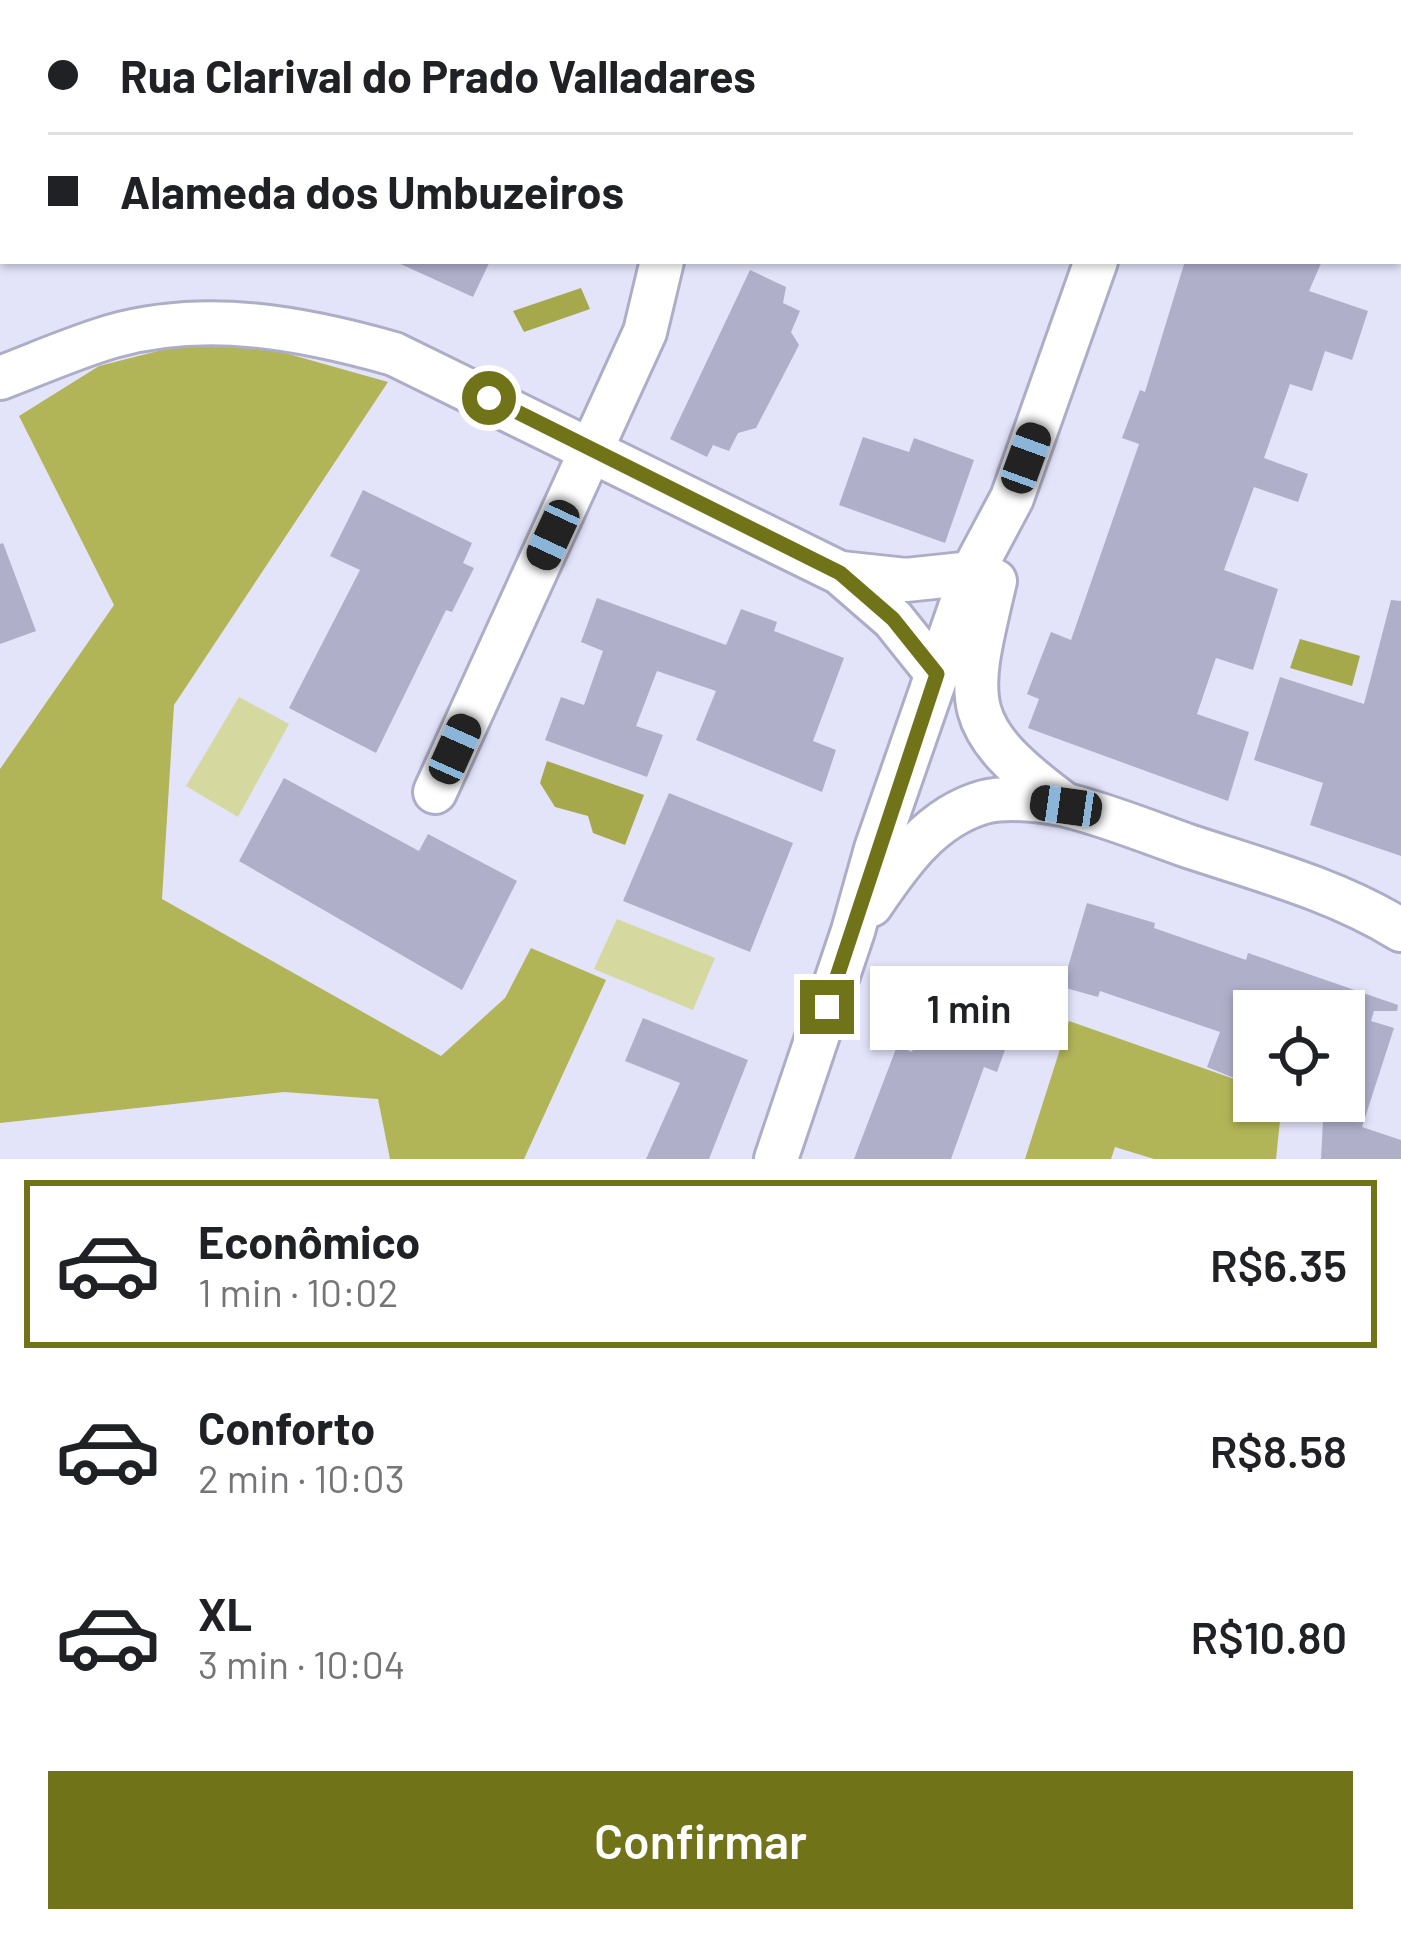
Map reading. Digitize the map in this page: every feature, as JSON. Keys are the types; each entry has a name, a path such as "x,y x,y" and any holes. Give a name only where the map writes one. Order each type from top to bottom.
{"street":[{"path":"435,792 645,332 661,264"},
{"path":"1066,806 1007,760 986,730 974,696 977,649 1012,498 1095,264"},
{"path":"0,378 113,336 176,325 244,322 320,333 394,354 840,573 893,619 937,674"},
{"path":"776,1159 972,573 1012,498"},
{"path":"840,573 906,580 972,573"},
{"path":"853,931 925,835 956,813 986,802 1016,799 1066,806 1308,885 1367,909 1401,930"},
{"path":"1308,885 1401,894"}],"green space":[{"path":"239,697 289,724 238,817 186,786"},
{"path":"617,919 715,958 693,1010 594,969"}],"shaded area":[{"path":"581,288 590,309 524,332 513,311"},
{"path":"221,335 388,382 174,705 162,899 441,1056 505,998 531,948 606,980 524,1159 390,1159 378,1099 284,1092 0,1123 0,769 114,605 19,416 99,366"},
{"path":"1300,639 1360,656 1352,686 1290,668"},
{"path":"547,761 644,795 625,845 593,833 588,816 555,807 540,783"},
{"path":"1069,1021 1233,1079 1233,1122 1280,1122 1276,1159 1154,1159 1115,1147 1111,1159 1025,1159"}],"building":[{"path":"401,264 489,264 473,297"},
{"path":"1184,264 1321,264 1309,291 1368,311 1352,360 1325,351 1312,391 1290,384 1264,458 1308,474 1298,502 1254,487 1224,570 1278,589 1253,670 1216,658 1197,714 1249,732 1228,801 1028,728 1039,699 1027,694 1051,632 1071,640 1139,444 1122,438 1140,390 1145,392"},
{"path":"750,270 786,287 783,303 800,311 791,332 799,345 756,428 738,433 729,451 713,445 707,457 670,439"},
{"path":"863,437 909,452 914,438 974,460 945,543 839,505"},
{"path":"363,490 472,543 463,563 474,568 452,612 446,610 376,753 289,708 360,570 330,556"},
{"path":"0,544 36,631 0,644"},
{"path":"597,598 726,645 741,609 777,622 774,631 844,658 813,741 836,750 822,792 696,740 716,691 657,671 636,726 663,735 647,777 545,740 561,697 584,705 603,651 581,642"},
{"path":"1391,600 1401,601 1401,856 1310,825 1323,783 1254,760 1280,677 1364,704"},
{"path":"284,778 419,851 428,834 517,881 462,990 239,861"},
{"path":"669,793 793,843 750,952 623,901"},
{"path":"1087,903 1155,923 1154,928 1246,960 1248,953 1355,990 1233,990 1233,1078 1207,1067 1220,1032 1100,991 1098,997 1062,987"},
{"path":"937,982 1019,1011 997,1072 984,1067 951,1159 854,1159 897,1046 912,1052"},
{"path":"1365,994 1398,1005 1397,1011 1374,1011 1371,1021 1394,1028 1365,1118"},
{"path":"643,1018 748,1060 709,1159 646,1159 680,1083 625,1061"},
{"path":"1323,1122 1364,1122 1362,1127 1401,1140 1401,1159 1321,1159"}],"route":[{"path":"489,398 840,573 893,619 937,674 827,1007"}]}
